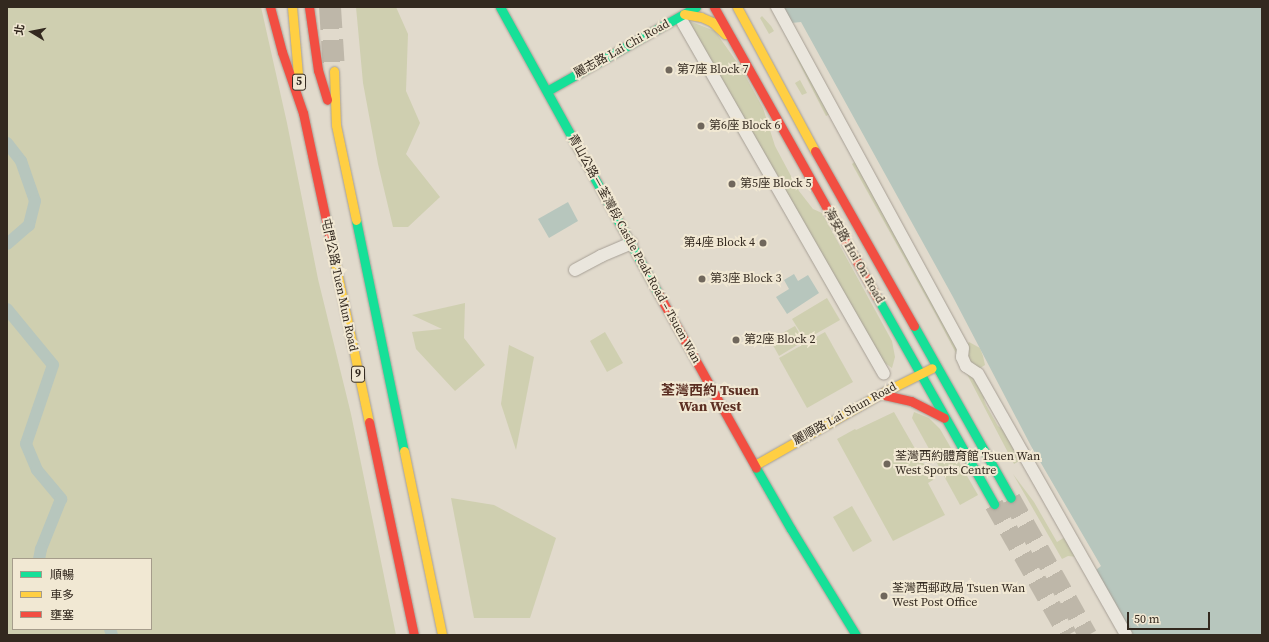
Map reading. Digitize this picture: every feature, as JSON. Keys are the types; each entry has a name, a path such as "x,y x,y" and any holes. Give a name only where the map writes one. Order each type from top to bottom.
{"main road":[{"name":"屯門公路 Tuen Mun Road","path":"270,7 282,52 303,113 414,635"},
{"name":"5","path":"292,7 303,113"},
{"name":"5","path":"309,7 318,70 336,125"},
{"name":"青山公路－荃灣段 Castle Peak Road – Tsuen Wan","path":"500,7 682,338 807,556 856,635"},
{"name":"麗志路 Lai Chi Road","path":"547,91 684,19 696,7"},
{"name":"海安路 Hoi On Road","path":"714,7 944,418 994,504"},
{"name":"海安路 Hoi On Road","path":"737,7 824,166 1011,498"},
{"path":"684,19 695,15 712,22 730,37"},
{"path":"334,71 336,125 442,635"},
{"name":"麗順路 Lai Shun Road","path":"755,464 880,394 937,365"},
{"path":"880,394 911,401 944,418"}],"street":[{"path":"778,7 963,348 962,357 966,366 978,374 1126,635"},
{"path":"684,19 884,374"},
{"path":"575,270 601,256 631,243"}],"green space":[{"path":"7,7 261,7 287,123 318,279 351,414 396,635 7,635"},
{"path":"356,7 396,7 408,34 406,91 420,123 406,154 440,197 408,227 393,227 378,164 363,83"},
{"path":"762,16 774,31 769,34 760,18"},
{"path":"689,21 715,31 741,68 763,108 775,146 799,191 813,209 822,213 892,341 895,357 892,368 882,361"},
{"path":"792,39 832,113 826,116 788,41"},
{"path":"800,80 807,93 802,95 795,83"},
{"path":"856,161 933,298 968,372 985,391 984,400 986,405 998,426 1008,433 1021,460 1014,464 936,315 852,164"},
{"path":"827,298 840,320 805,340 792,319"},
{"path":"465,303 464,338 485,365 455,391 416,349 412,332 442,329 412,315"},
{"path":"795,326 804,341 779,356 770,340"},
{"path":"605,332 623,363 607,372 590,341"},
{"path":"825,332 853,382 807,408 779,358"},
{"path":"969,342 980,348 985,365 974,372 964,355"},
{"path":"509,345 534,357 516,450 501,404"},
{"name":"荃灣西約體育館 Tsuen Wan West Sports Centre","path":"894,412 933,480 928,483 945,515 893,541 837,439 855,429 856,430"},
{"path":"914,412 929,418 940,429 978,495 960,505 912,418"},
{"path":"1013,474 1034,502 1057,542 1065,537 1077,557 1068,556 1062,559"},
{"path":"451,498 494,505 556,538 530,618 474,618"},
{"path":"852,506 872,541 853,552 833,517"}],"shaded area":[{"path":"782,7 1262,7 1262,635 1132,635 1096,570 1101,566 1031,446 953,297 801,22 791,23"},
{"path":"568,202 578,221 549,238 538,219"},
{"path":"794,274 798,281 808,275 819,293 787,314 776,297 789,289 784,280"}],"waterway":[{"path":"7,143 21,161 35,201 29,225 7,244"},
{"path":"7,309 53,365 26,444 37,470 61,499 41,549 39,558"},
{"path":"110,630 112,635"}],"tunnel":[{"path":"330,7 334,71"},
{"path":"1011,498 1088,635"},
{"path":"994,504 1068,635"}],"traffic: fast":[{"path":"500,7 659,295"},
{"path":"547,91 696,7"},
{"path":"356,220 404,451"},
{"path":"877,297 994,504"},
{"path":"914,326 1011,498"},
{"path":"756,468 791,529 856,635"}],"traffic: slow":[{"path":"292,7 298,74"},
{"path":"737,7 815,151"},
{"path":"684,14 701,17 712,22 725,34"},
{"path":"334,71 336,125 356,220"},
{"path":"330,239 369,422"},
{"path":"755,465 886,391 932,368"},
{"path":"404,451 442,635"}],"traffic: jam":[{"path":"270,7 282,52 303,113 330,239"},
{"path":"309,7 318,70 327,100"},
{"path":"714,7 877,297"},
{"path":"815,151 914,326"},
{"path":"659,295 756,468"},
{"path":"880,394 911,401 944,418"},
{"path":"369,422 414,635"}],"place":[{"name":"第7座 Block 7","path":"669,70"},
{"name":"第6座 Block 6","path":"701,126"},
{"name":"第5座 Block 5","path":"732,184"},
{"name":"第4座 Block 4","path":"763,243"},
{"name":"第3座 Block 3","path":"702,279"},
{"name":"第2座 Block 2","path":"736,340"},
{"name":"荃灣西約體育館 Tsuen Wan West Sports Centre","path":"887,464"},
{"name":"荃灣西郵政局 Tsuen Wan West Post Office","path":"884,596"}],"district":[{"name":"荃灣西約 Tsuen Wan West","path":"710,398"}]}
